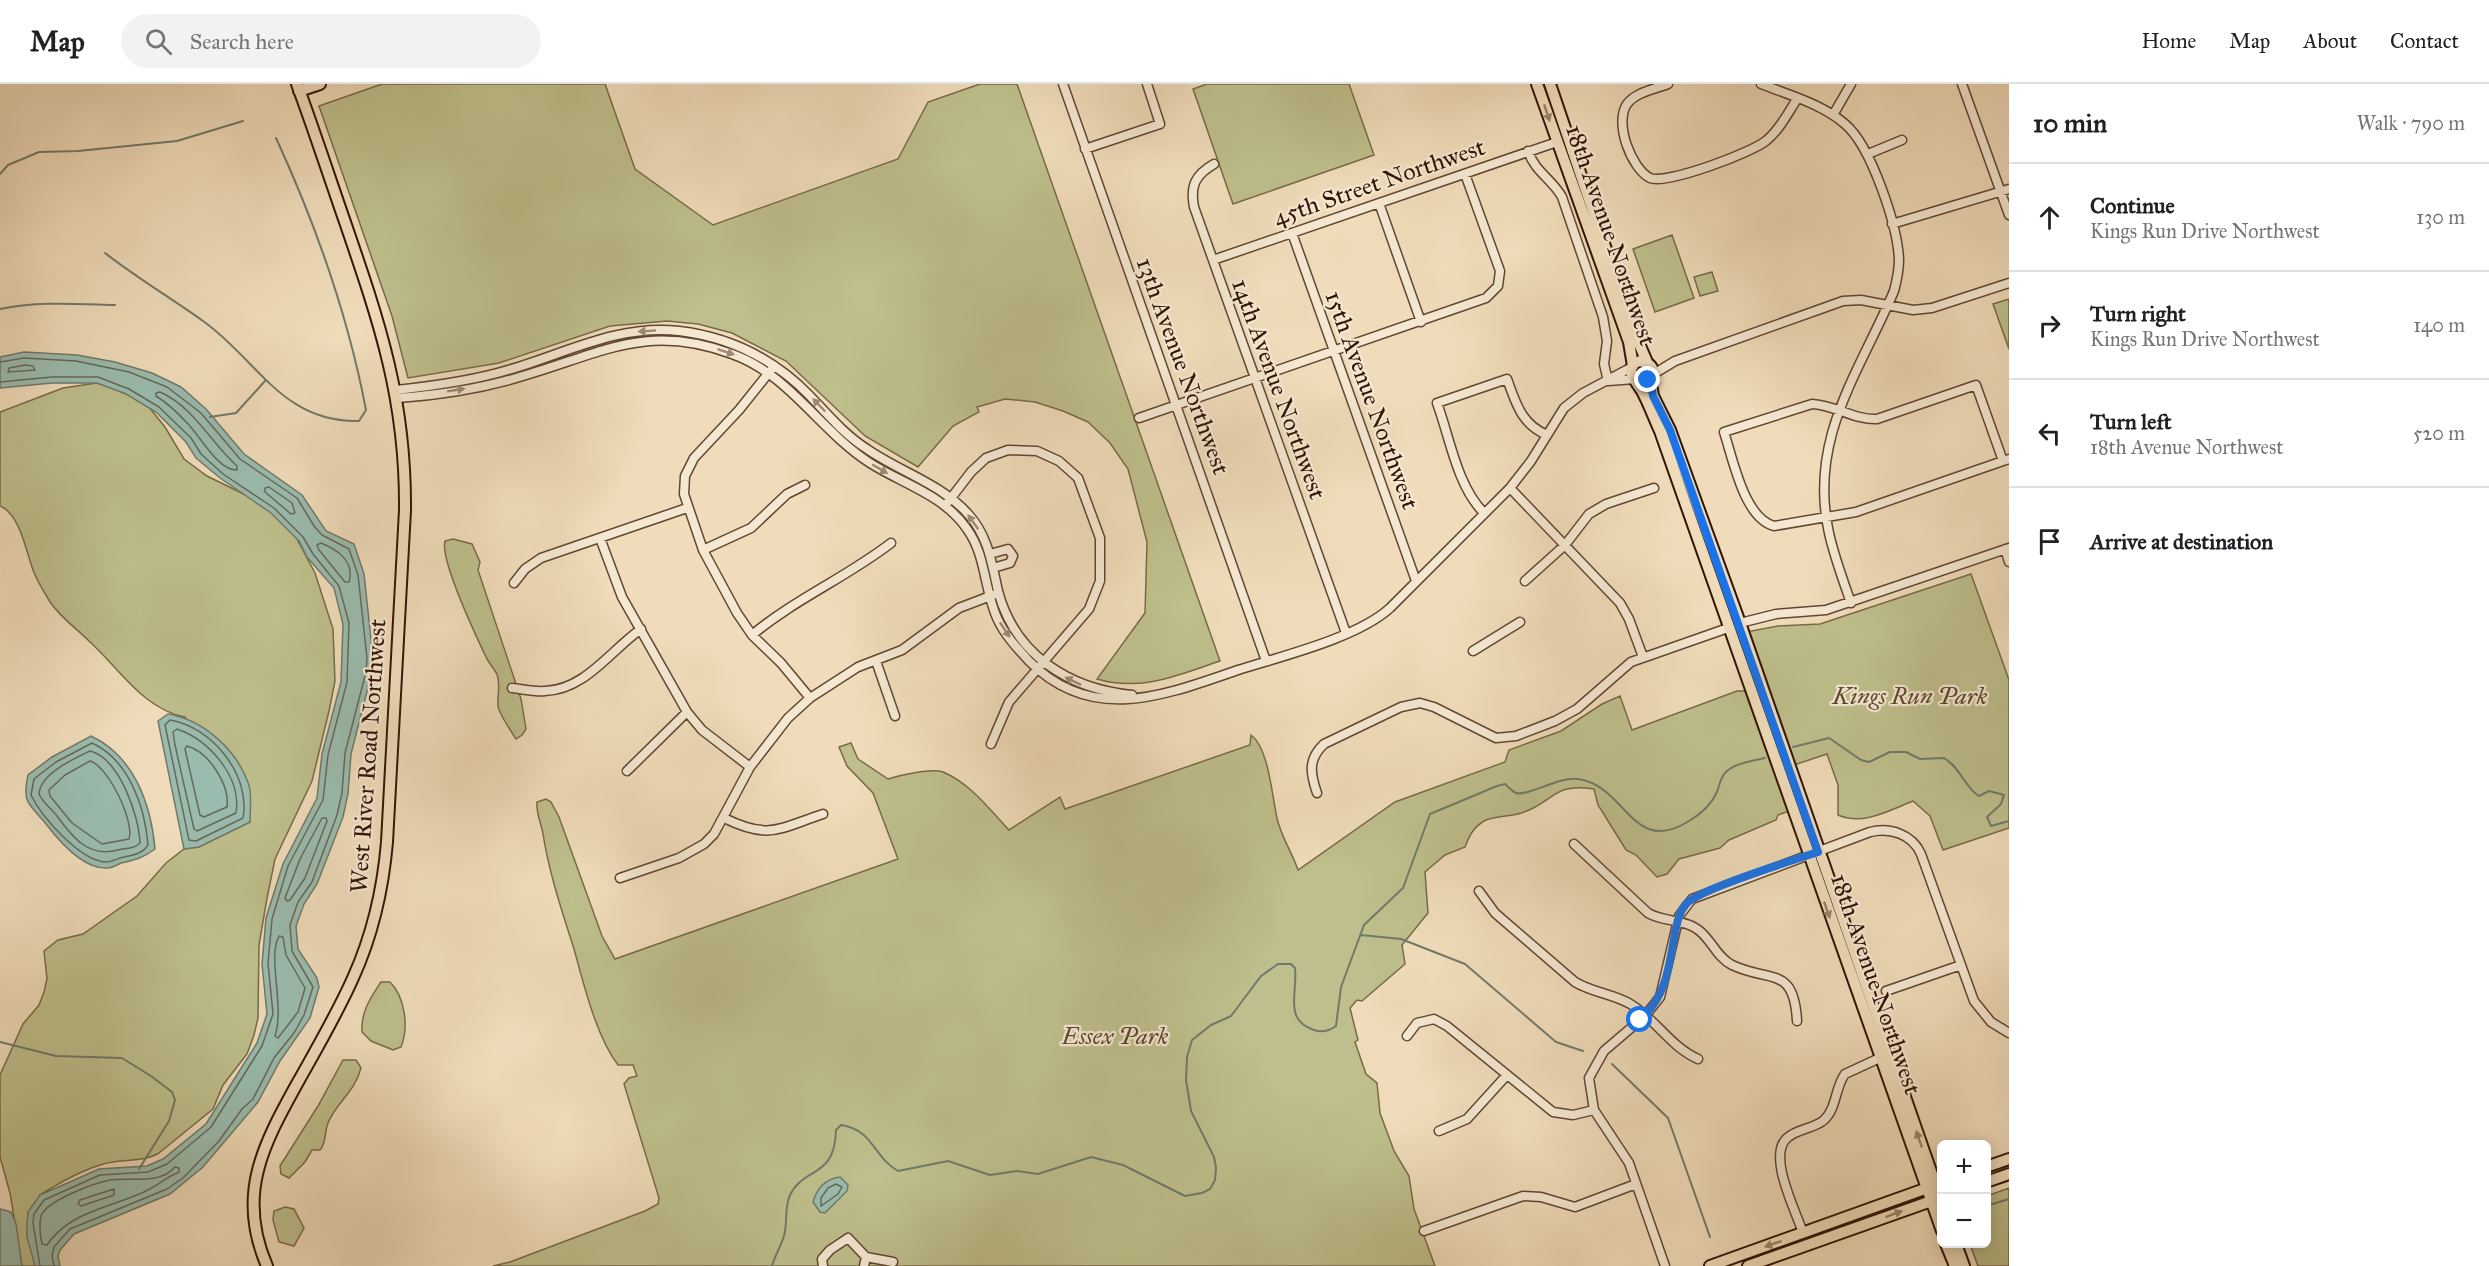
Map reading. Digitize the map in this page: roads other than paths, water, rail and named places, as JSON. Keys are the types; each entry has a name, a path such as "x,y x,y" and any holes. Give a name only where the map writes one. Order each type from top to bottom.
{"main road":[{"path":"298,87 320,84"},
{"name":"18th Avenue Northwest","path":"1537,84 1629,342 1635,379 1660,431 1728,628 1813,853 1884,1057 1934,1186"},
{"name":"18th Avenue Northwest","path":"1550,84 1634,332 1648,362 1653,396 1670,430 1740,623 1813,853"},
{"name":"West River Road Northwest","path":"267,1266 257,1237 252,1206 259,1162 272,1130 354,976 371,932 382,886 387,842 405,510 404,447 397,394 368,289 298,87"},
{"path":"1557,142 1564,147 1573,164 1580,170"},
{"name":"18th Avenue Northwest","path":"1632,367 1639,361 1648,362"},
{"name":"18th Avenue Northwest","path":"1635,379 1645,381 1651,376"},
{"path":"1711,579 1733,621 1740,623"},
{"path":"1991,1165 2009,1159"},
{"path":"1991,1180 2009,1174"},
{"path":"1710,1266 1934,1186"},
{"path":"1748,1266 1937,1200"},
{"path":"1948,1248 1955,1266"},
{"path":"1957,1248 1964,1266"}],"street":[{"name":"13th Avenue Northwest","path":"1063,84 1266,661"},
{"path":"1085,150 1161,124 1148,84"},
{"path":"1668,84 1634,97 1625,108 1622,119 1624,132 1636,163 1644,173 1655,179 1672,177 1756,148 1773,134 1797,99"},
{"path":"1761,84 1833,114 1854,132 1868,154 1892,224 1899,270 1888,305 1837,410 1823,471 1826,518 1832,547 1851,603"},
{"path":"1833,114 1851,84"},
{"path":"1962,84 2005,190 2009,215"},
{"path":"1868,154 1902,140"},
{"name":"45th Street Northwest","path":"1213,260 1557,142"},
{"path":"1528,151 1535,168 1551,182 1562,197 1600,306 1606,334 1604,364 1608,381"},
{"name":"14th Avenue Northwest","path":"1214,164 1199,174 1192,188 1194,207 1346,633"},
{"path":"1139,418 1477,303 1491,295 1500,279 1498,264 1465,174"},
{"path":"1892,224 2005,190"},
{"path":"1379,203 1421,322"},
{"name":"15th Avenue Northwest","path":"1292,233 1416,581"},
{"path":"1651,376 1675,361 1832,304 1861,300 1913,310 1932,308 2009,283"},
{"path":"397,394 496,374 600,339 644,331 675,331 722,340 743,347 772,370 796,382 864,448 949,502 975,523 990,554 999,593 1010,621 1040,665"},
{"path":"1648,362 1675,361"},
{"path":"949,502 970,532 979,552 990,596 1000,623 1040,665 1085,686 1150,697 1266,661 1346,633 1379,617 1510,488 1572,401 1632,367"},
{"path":"772,370 690,465 684,482 687,508 702,550 752,635 781,663 810,698"},
{"path":"1484,513 1474,503 1467,488 1437,403 1507,379 1524,419 1530,426 1547,435"},
{"path":"1608,381 1635,379"},
{"path":"1976,385 2006,460 1882,504 1826,518 1779,526 1761,521 1748,503 1724,432 1803,405 1817,404 1837,410 1862,419 1876,419 1976,385"},
{"path":"949,502 975,467 986,459 1018,449 1037,451 1059,461 1075,474 1082,484 1100,538 1100,580 1084,617 1009,702 991,744"},
{"path":"702,550 751,528 787,494 805,485"},
{"path":"1510,488 1623,607 1643,657"},
{"path":"1525,581 1565,545 1583,520 1594,510 1654,488"},
{"path":"514,583 525,569 541,558 687,508"},
{"path":"600,538 622,597 687,712 709,736 750,767"},
{"path":"752,635 775,615 852,572 891,543"},
{"path":"1740,623 1776,614 1818,612 1851,603 2007,548 2009,562"},
{"path":"990,554 1008,549 1013,556 1010,563 993,568"},
{"path":"620,878 692,852 714,834 750,767 788,718 810,698 844,675 902,650 959,608 999,593"},
{"path":"1473,651 1520,622"},
{"path":"1317,793 1311,769 1316,751 1324,744 1401,706 1425,704 1488,735 1510,737 1570,713 1585,703 1624,667 1643,657 1728,628"},
{"path":"512,688 544,692 571,685 584,678 621,643 641,629"},
{"path":"876,661 895,716"},
{"path":"627,771 687,712"},
{"path":"724,818 746,829 770,831 823,814"},
{"path":"1665,1266 1636,1184 1620,1147 1594,1110 1589,1078 1596,1061 1611,1043 1645,1016 1664,988 1677,922 1687,903 1701,894 1878,830 1891,831 1914,843 1921,854 1978,1008 1991,1022 2009,1033"},
{"path":"1574,844 1642,909 1660,919 1677,922 1698,930 1721,957 1732,965 1766,974 1789,986 1794,996 1797,1021"},
{"path":"1479,891 1495,913 1575,982 1629,1003 1678,1048 1698,1059"},
{"path":"1886,991 1961,964"},
{"path":"1407,1036 1418,1023 1434,1019 1446,1026 1553,1112 1573,1115 1594,1110"},
{"path":"1803,1233 1780,1164 1781,1147 1793,1134 1817,1125 1826,1117 1845,1074 1884,1057"},
{"path":"1439,1131 1467,1119 1506,1076"},
{"path":"1424,1231 1523,1196 1541,1197 1575,1207 1636,1184"},
{"path":"823,1266 822,1259 830,1250 848,1238 865,1262 894,1264 891,1252"}],"water":[{"path":"24,352 77,355 115,362 152,373 181,387 206,409 244,454 302,495 326,531 354,544 364,574 373,658 372,672 351,754 348,794 343,817 317,884 304,904 296,926 298,949 317,978 319,987 310,1018 280,1061 258,1102 203,1167 170,1194 74,1234 60,1250 58,1256 60,1266 35,1266 27,1237 27,1223 28,1212 40,1195 99,1169 147,1166 163,1159 206,1124 257,1043 267,1014 262,964 266,918 283,864 317,798 322,754 341,682 343,624 334,588 307,557 299,541 271,513 220,478 196,458 186,442 156,412 126,394 97,383 52,383 0,388 0,357"},
{"path":"168,714 194,723 218,739 236,760 249,785 250,822 199,847 184,849 158,721"},
{"path":"91,736 119,756 129,769 138,783 153,832 155,849 147,855 110,868 90,864 72,853 31,807 26,792 28,775 52,757"},
{"path":"840,1177 848,1185 847,1191 825,1213 820,1212 813,1202 817,1192 826,1182"},
{"path":"0,1209 11,1212 16,1224 22,1266 0,1266"}],"waterway":[{"path":"0,174 8,165 39,152 78,151 177,141 243,121"},
{"path":"105,253 222,336 272,386 290,400 310,412 332,419 359,421 366,410 340,305 317,237 276,138"},
{"path":"0,309 43,304 115,305"},
{"path":"210,417 236,413 265,381"},
{"path":"1793,747 1829,738 1861,760 1869,762 1890,752 1906,752 1920,759 1944,758 1950,762 1974,793 1979,796 1989,791 2004,795 2001,804 1987,817 1991,826 2009,821"},
{"path":"772,1266 784,1236 790,1195 796,1186 825,1164 834,1146 836,1130 841,1125 860,1132 883,1159 898,1171 948,1161 990,1175 1017,1171 1038,1174 1091,1157 1123,1165 1185,1196 1210,1189 1215,1180 1214,1157 1191,1111 1186,1080 1187,1057 1192,1040 1211,1025 1231,1016 1261,976 1278,964 1291,964 1295,968 1294,1004 1298,1019 1304,1025 1317,1031 1325,1031 1336,1026 1341,987 1364,925 1403,888 1430,814 1505,784 1515,792 1521,793 1562,780 1578,779 1594,784 1608,794 1642,825 1654,831 1670,830 1689,821 1705,809 1715,797 1727,771 1740,764 1765,758"},
{"path":"1361,935 1401,939 1465,964 1556,1042 1583,1051"},
{"path":"0,1042 56,1056 122,1058 172,1092 175,1100 169,1121 139,1169"},
{"path":"1612,1064 1668,1118 1710,1237"},
{"path":"1991,1204 2009,1199"}],"park label":[{"name":"Kings Run Park","path":"1910,696"},
{"name":"Essex Park","path":"1115,1036"}]}
